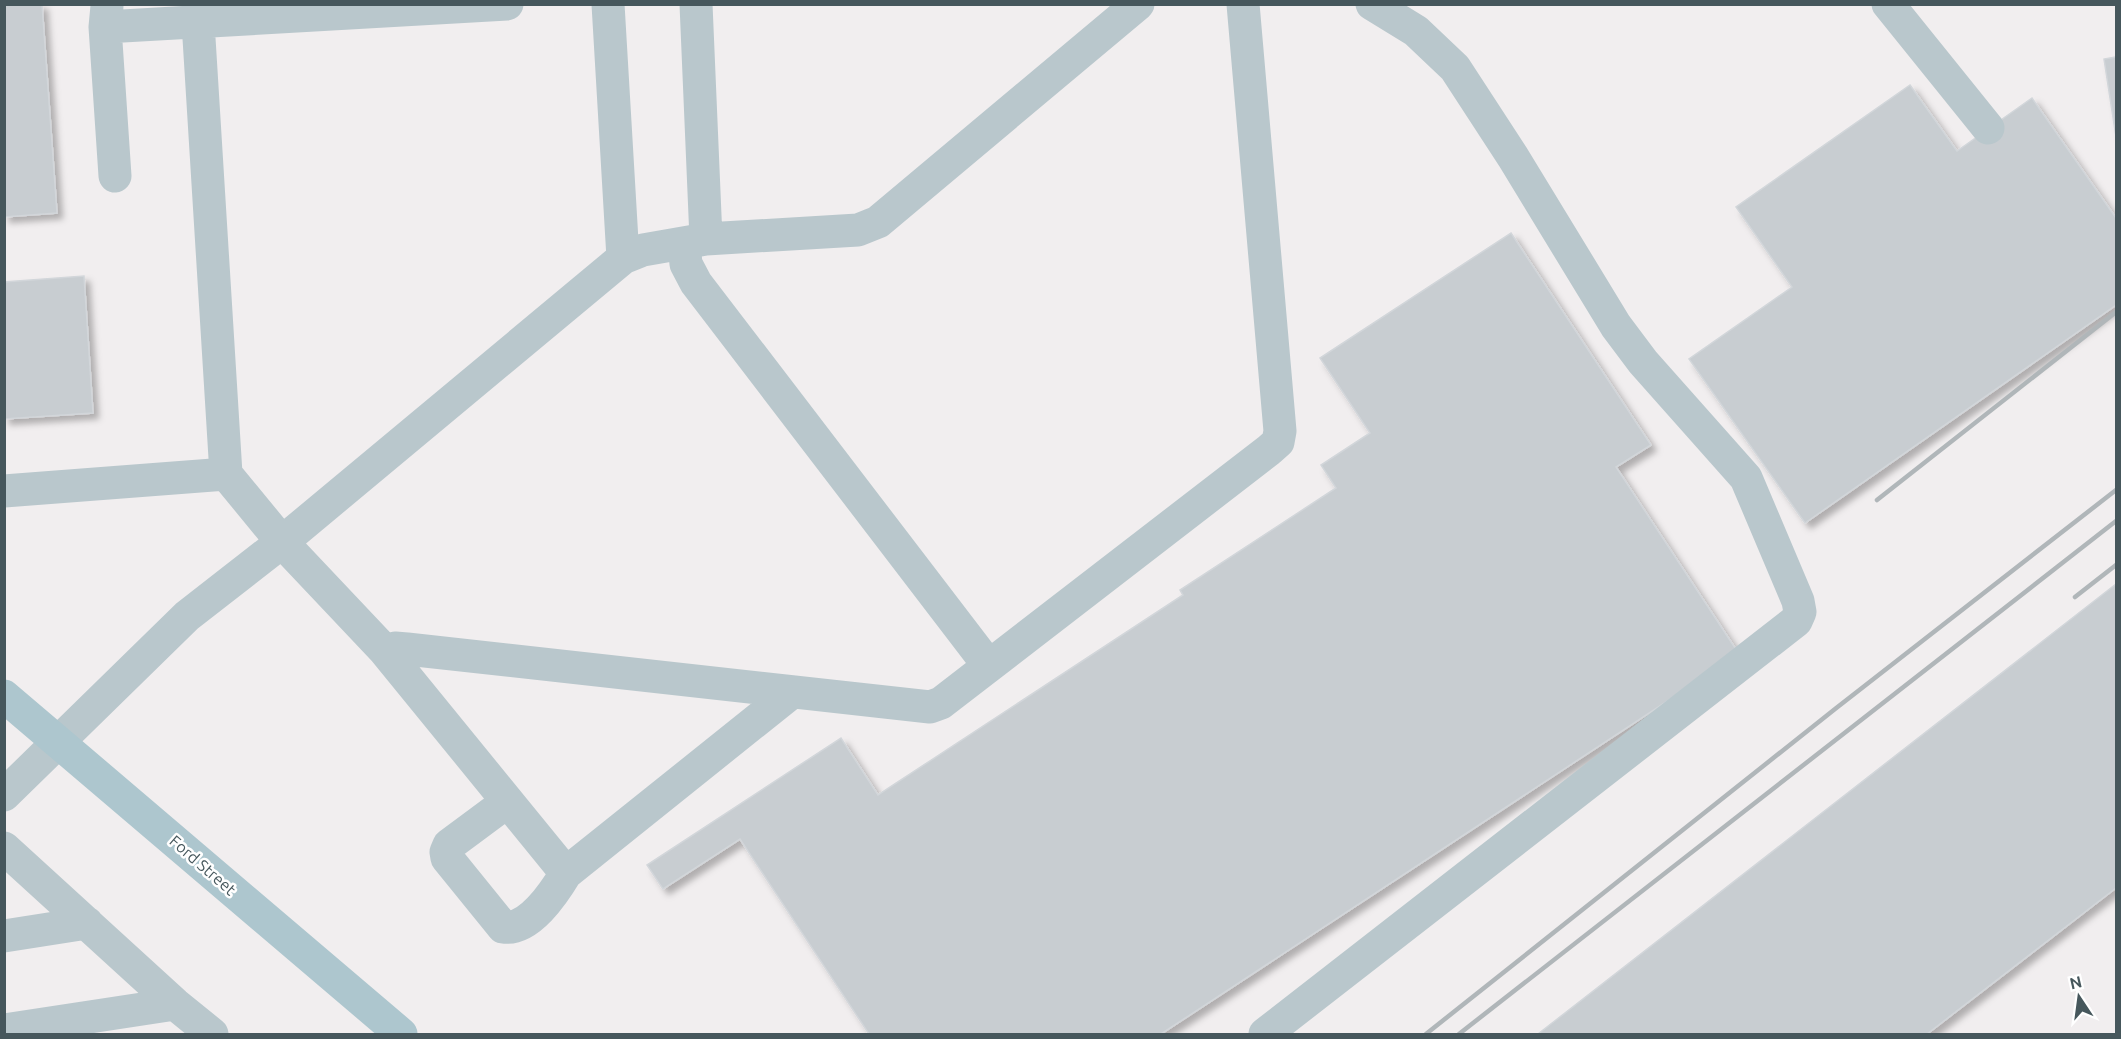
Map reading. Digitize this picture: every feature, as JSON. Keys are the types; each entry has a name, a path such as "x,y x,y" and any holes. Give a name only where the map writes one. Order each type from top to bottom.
{"main road":[{"name":"Ford Street","path":"4,696 401,1035"}],"lane":[{"path":"115,176 106,16 198,22 507,4"},
{"path":"608,4 623,258"},
{"path":"696,4 695,241 686,264 696,283 989,666"},
{"path":"4,795 187,616 282,542 623,258 643,250 695,241 858,230 878,222 1138,4"},
{"path":"385,651 395,648 407,649 930,707 941,703 1278,442 1280,431 1243,4"},
{"path":"1265,1035 1796,621 1800,612 1798,601 1746,478 1643,362 1616,326 1513,157 1455,68 1416,31 1372,4"},
{"path":"1888,4 1988,128"},
{"path":"198,22 226,474 282,542 385,651 566,873"},
{"path":"4,490 226,474"},
{"path":"507,802 449,845 446,852 447,858 503,927 516,926 536,913 554,894 566,873 792,692"},
{"path":"4,848 212,1035"},
{"path":"4,936 87,923"},
{"path":"4,1030 175,1004"}],"building":[{"path":"4,4 42,4 57,213 4,217"},
{"path":"2116,57 2116,137 2104,59"},
{"path":"1910,85 1957,151 2032,98 2116,218 2116,305 1805,523 1689,359 1792,287 1736,207"},
{"path":"1511,233 1651,445 1616,467 1739,654 1161,1034 869,1034 740,839 663,889 647,865 841,738 878,795 1183,595 1180,590 1336,488 1321,465 1370,433 1320,358"},
{"path":"84,276 93,413 4,419 4,282"},
{"path":"2116,584 2116,888 1927,1034 1538,1034"}],"railway":[{"path":"1877,500 2116,312"},
{"path":"1426,1034 1835,709 2116,490"},
{"path":"1459,1034 2116,521"},
{"path":"2075,597 2116,565"}]}
